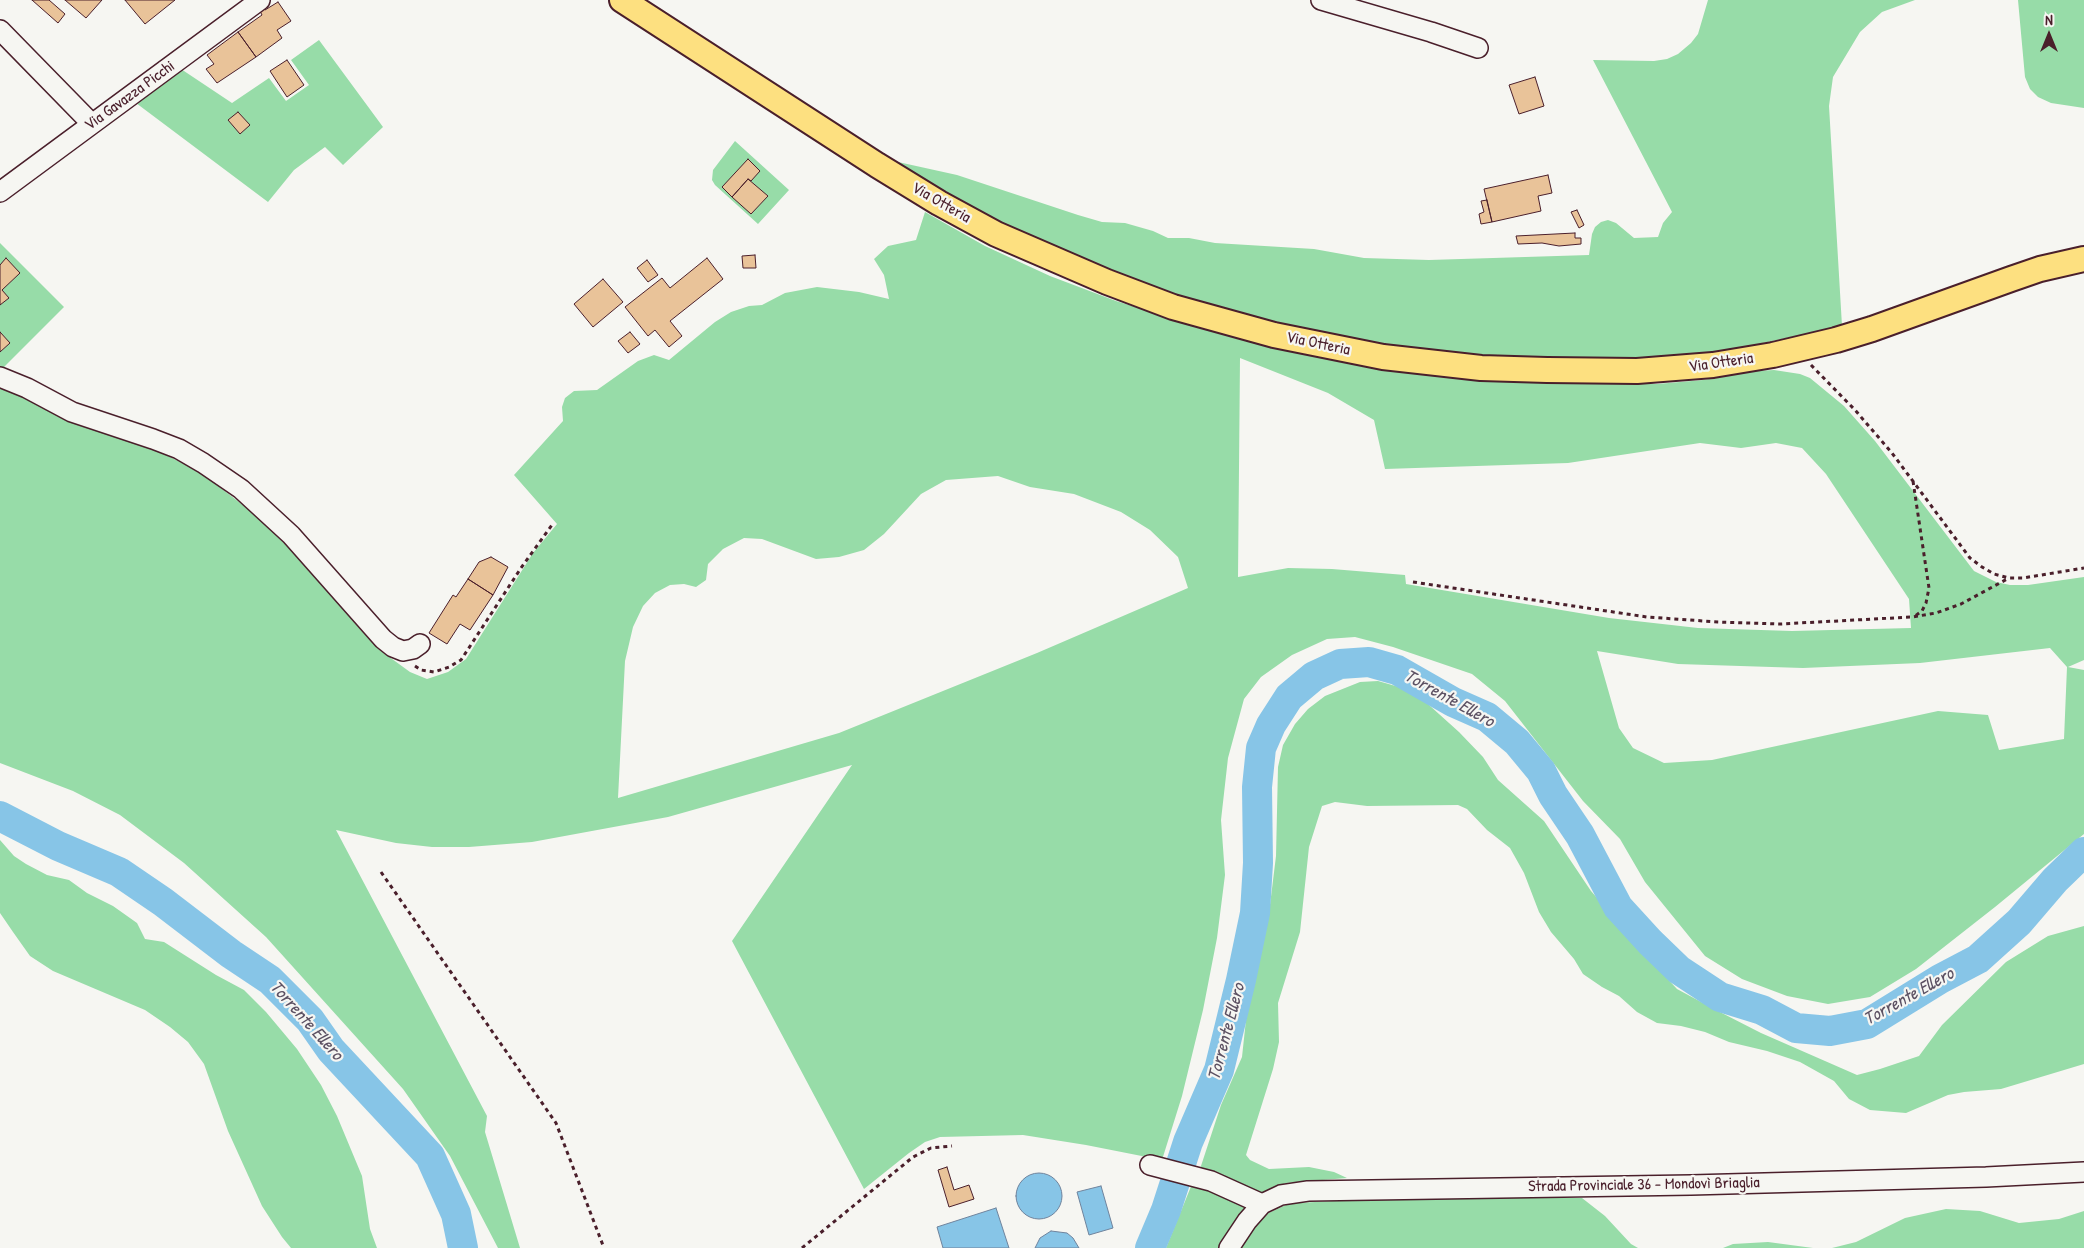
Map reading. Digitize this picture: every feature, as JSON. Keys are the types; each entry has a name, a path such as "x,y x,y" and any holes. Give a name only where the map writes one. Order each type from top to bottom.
{"main road":[{"name":"Via Otteria","path":"622,0 877,165 939,203 996,234 1107,282 1173,307 1227,323 1383,357 1481,368 1637,371 1675,369 1750,360 1872,329 2040,269 2084,260"}],"street":[{"name":"Via Gavazza Picchi","path":"0,192 260,0"},
{"path":"1321,0 1431,32 1478,48"},
{"path":"0,30 92,124"},
{"path":"0,377 27,388 72,412 179,449 223,476 255,502 290,535 373,629 393,647 403,651 412,649 420,644"},
{"path":"1150,1165 1211,1182 1262,1204"},
{"name":"Strada Provinciale 36 - Mondovì Briaglia","path":"1229,1248 1246,1221 1262,1204 1281,1195 1317,1190 1682,1185 1986,1177 2084,1172"}],"path":[{"path":"1794,350 1818,371 1855,410 1913,480 1970,558 1994,574 2009,578 2023,578 2084,568"},
{"path":"1912,617 1922,611 1929,588 1913,480"},
{"path":"393,647 421,670 434,672 449,667 461,660 552,524"},
{"path":"1413,582 1647,617 1780,624 1912,617 1936,613 1961,604 2009,578"},
{"path":"381,872 556,1123 604,1248"},
{"path":"802,1248 913,1157 931,1148 952,1146"}],"green space":[{"path":"1708,0 1915,0 1882,12 1860,32 1833,77 1829,106 1842,326 1726,351 1650,359 1518,358 1444,354 1376,344 1279,324 1193,301 1141,284 1037,241 991,218 889,160 957,175 1078,215 1102,222 1125,223 1153,231 1168,238 1189,238 1215,243 1314,249 1364,258 1429,260 1589,255 1592,234 1595,227 1601,222 1608,220 1616,223 1634,238 1658,237 1663,223 1672,212 1593,60 1654,61 1667,59 1678,54 1698,34"},
{"path":"2018,0 2084,0 2084,108 2051,103 2038,97 2030,89 2025,77"},
{"path":"319,40 383,127 343,165 325,147 294,170 268,202 136,103 181,69 232,103 269,78 286,101 309,85 291,60"},
{"path":"735,141 789,190 758,224 715,185 712,180 713,170"},
{"path":"925,212 985,246 1050,276 1116,301 1239,339 1340,362 1434,376 1555,382 1657,384 1774,370 1800,374 1810,378 1844,406 1875,441 1974,571 1996,582 2010,585 2028,585 2084,577 2084,660 2068,667 2084,670 2084,834 1916,969 1870,997 1828,1004 1787,996 1742,979 1705,956 1645,882 1620,839 1583,801 1505,701 1472,674 1393,647 1355,637 1327,639 1292,655 1261,677 1244,699 1228,758 1221,820 1225,875 1217,938 1203,1010 1182,1096 1162,1160 1023,1135 940,1137 925,1142 864,1189 732,941 852,765 668,817 532,842 469,847 432,847 396,843 336,830 487,1116 485,1132 520,1248 498,1248 450,1156 403,1089 266,937 184,863 120,815 73,791 0,763 0,385 78,425 158,451 200,472 248,509 276,535 305,564 361,630 388,656 410,672 427,679 448,672 466,659 533,553 557,524 514,475 563,421 562,407 565,398 574,391 597,390 638,361 654,355 669,360 715,322 731,312 749,306 762,305 785,293 817,287 859,292 889,299 884,275 874,259 888,246 916,240","holes":["1240,358 1328,393 1374,420 1385,469 1568,463 1700,443 1741,448 1776,443 1802,448 1826,474 1909,599 1911,628 1792,631 1698,628 1609,618 1406,584 1405,575 1332,569 1288,568 1238,577","998,476 1030,487 1074,494 1121,512 1150,530 1178,557 1188,588 1037,653 839,733 618,798 625,661 633,627 643,606 655,593 670,585 684,584 696,587 706,580 708,564 723,549 744,538 762,539 816,559 839,557 864,550 884,534 921,494 946,480","2050,648 2067,667 2064,739 1999,750 1988,715 1938,711 1712,760 1664,763 1633,748 1619,728 1597,651 1678,664 1803,668 1920,663"]},
{"path":"0,243 64,307 0,371"},
{"path":"1378,681 1399,687 1419,696 1459,732 1483,757 1498,780 1544,821 1591,891 1677,989 1761,1033 1857,1075 1919,1056 1942,1025 2006,962 2048,936 2084,926 2084,1064 2001,1089 1948,1095 1906,1113 1870,1110 1849,1099 1834,1081 1800,1062 1767,1051 1729,1042 1705,1032 1657,1023 1637,1012 1619,996 1583,974 1574,959 1551,932 1539,912 1524,873 1510,848 1487,830 1467,809 1458,805 1367,806 1335,802 1322,806 1309,847 1300,932 1278,1003 1279,1042 1273,1069 1246,1155 1250,1160 1269,1169 1309,1167 1334,1172 1347,1178 1286,1183 1259,1194 1200,1169 1221,1105 1242,1057 1248,1001 1269,913 1276,856 1278,767 1283,745 1295,724 1308,709 1325,696 1360,682"},
{"path":"0,840 14,856 26,864 47,875 69,880 87,893 113,906 137,923 145,939 164,942 216,975 244,990 266,1012 297,1049 321,1085 337,1116 362,1176 370,1229 377,1248 291,1248 262,1206 228,1131 204,1064 188,1042 145,1010 53,971 30,956 0,913"},
{"path":"1192,1184 1248,1206 1228,1232 1219,1248 1166,1248"},
{"path":"1582,1198 1605,1216 1631,1244 1638,1248 1239,1248 1262,1216 1286,1205 1369,1199"},
{"path":"1946,1209 1980,1211 2019,1223 2059,1219 2084,1211 2084,1248 1832,1248 1856,1242 1905,1218"},
{"path":"1768,1242 1813,1248 1723,1248 1733,1244"}],"water":[{"path":"1039,1173 1052,1177 1058,1183 1062,1196 1058,1209 1052,1215 1039,1219 1026,1215 1020,1209 1016,1196 1020,1183 1026,1177"},
{"path":"1101,1186 1113,1228 1089,1235 1077,1192"},
{"path":"996,1208 1009,1248 943,1248 937,1227"},
{"path":"1051,1231 1067,1233 1073,1238 1079,1248 1035,1248 1040,1238"}],"building":[{"path":"32,0 49,0 65,14 58,23"},
{"path":"65,0 102,0 86,18"},
{"path":"125,0 175,0 145,24"},
{"path":"278,2 291,21 277,30 282,38 256,57 238,32 262,15 260,11 264,8 265,10"},
{"path":"238,32 256,57 217,83 206,69 214,64 207,55"},
{"path":"287,60 304,85 287,97 270,71"},
{"path":"1535,77 1544,106 1519,114 1509,85"},
{"path":"238,112 250,125 240,134 228,120"},
{"path":"748,159 760,171 751,181 748,179 732,197 722,187"},
{"path":"1548,175 1552,193 1538,196 1541,211 1492,222 1484,189"},
{"path":"748,179 768,196 751,214 732,197"},
{"path":"1487,200 1492,222 1481,224 1479,214 1484,212 1481,201"},
{"path":"1577,210 1584,225 1579,228 1571,212"},
{"path":"1575,233 1575,238 1581,238 1581,244 1559,246 1542,243 1518,244 1516,236"},
{"path":"755,255 756,268 743,268 742,256"},
{"path":"6,258 20,273 2,290 9,298 0,305 0,265"},
{"path":"707,258 723,279 670,321 682,336 669,347 655,330 648,336 625,307 662,278 670,288"},
{"path":"647,260 658,275 648,282 637,268"},
{"path":"603,279 623,302 593,327 574,304"},
{"path":"0,332 10,343 0,352"},
{"path":"630,332 640,344 628,353 618,341"},
{"path":"491,557 508,567 493,595 468,579 479,562"},
{"path":"468,579 493,595 470,630 460,624 447,644 429,633 453,595 456,597"},
{"path":"947,1167 954,1190 969,1185 974,1199 949,1207 938,1170"}],"waterway":[{"name":"Torrente Ellero","path":"1150,1248 1166,1210 1188,1142 1219,1070 1241,980 1255,913 1258,863 1257,787 1261,748 1271,725 1289,697 1314,676 1340,664 1369,662 1397,670 1453,702 1487,717 1517,742 1541,771 1553,795 1580,835 1618,907 1650,942 1679,970 1720,997 1762,1010 1796,1028 1830,1031 1867,1024 1940,979 1978,959 2019,922 2055,880 2084,852"},
{"name":"Torrente Ellero","path":"0,816 58,846 119,872 163,902 231,954 270,980 310,1020 331,1050 430,1156 456,1214 463,1248"}]}
